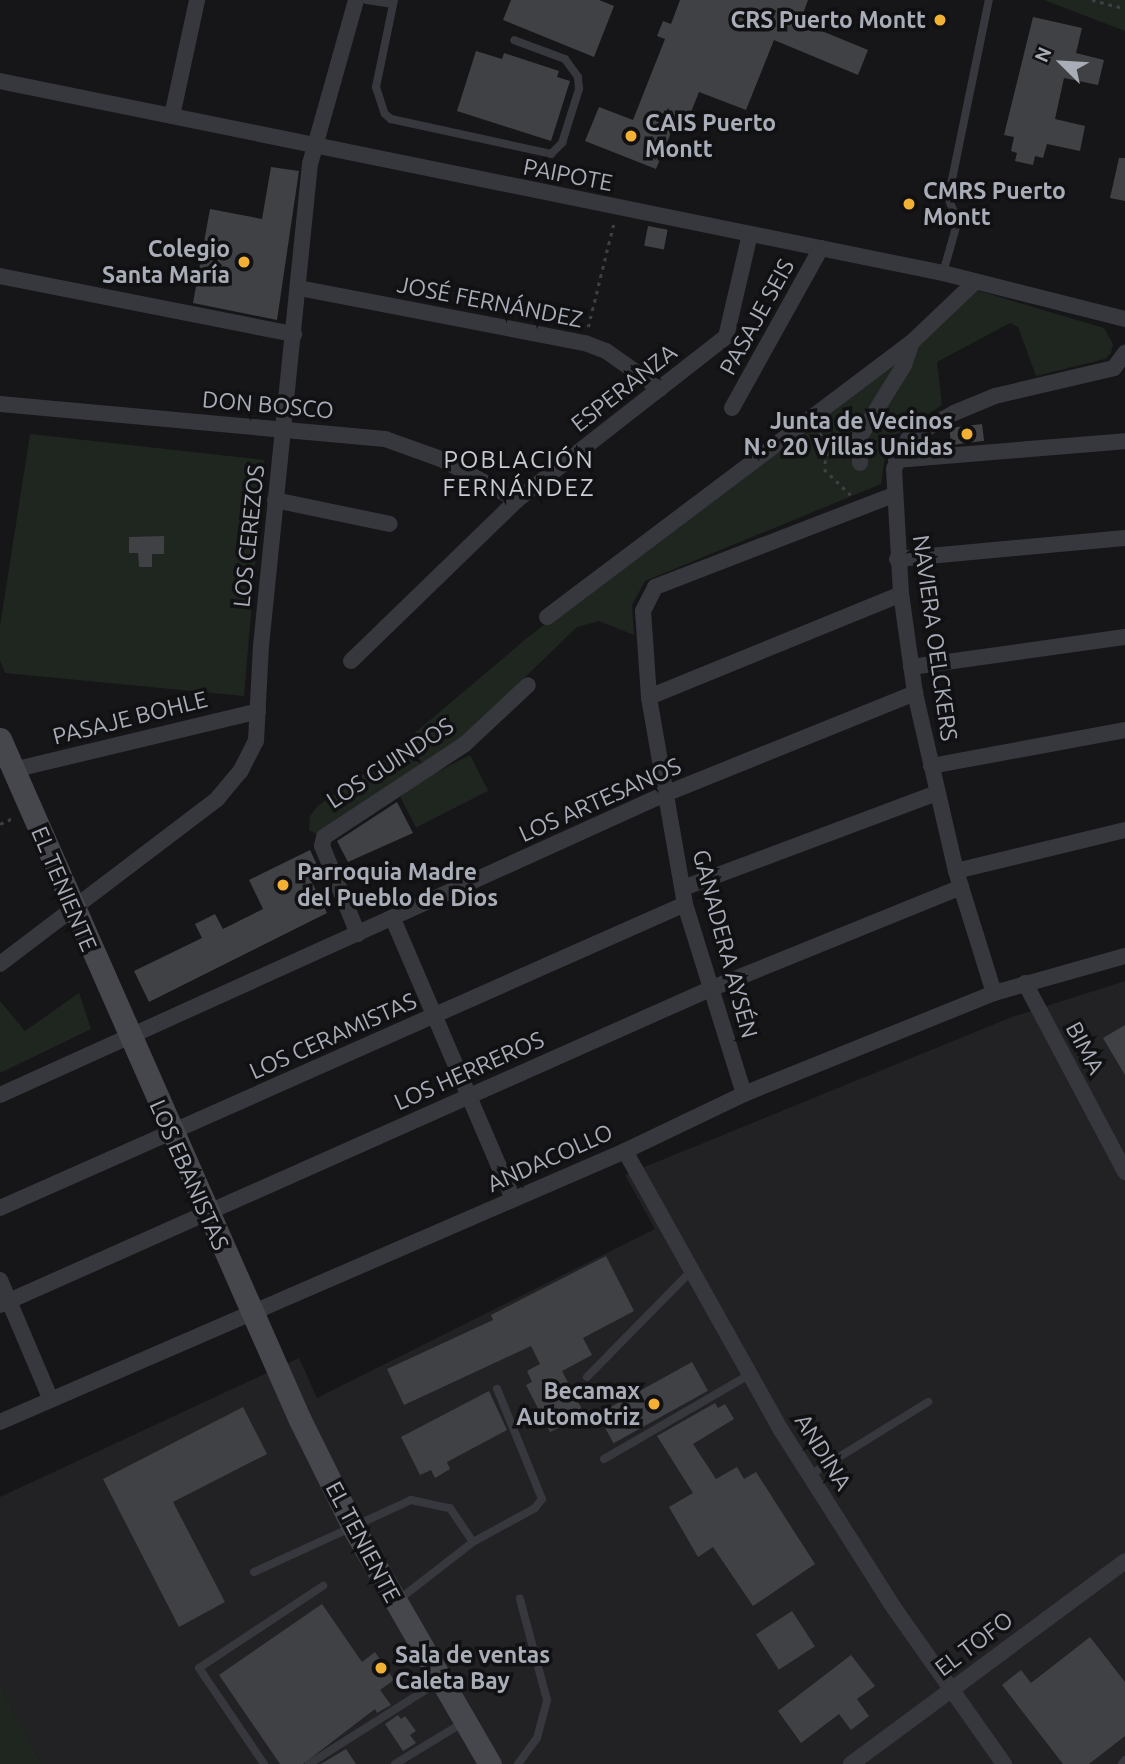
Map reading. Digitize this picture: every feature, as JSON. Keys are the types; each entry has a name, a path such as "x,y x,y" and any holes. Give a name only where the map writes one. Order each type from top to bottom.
{"main road":[{"name":"EL TENIENTE","path":"0,739 128,1038"},
{"name":"LOS EBANISTAS","path":"128,1038 250,1313"},
{"name":"EL TENIENTE","path":"250,1313 353,1527 440,1681 491,1764"}],"street":[{"path":"172,116 197,0"},
{"name":"LOS CEREZOS","path":"0,964 223,793 256,741 275,500 310,164 356,0"},
{"name":"PAIPOTE","path":"0,81 821,248 976,281 1125,318"},
{"name":"ESPERANZA","path":"351,661 517,500 726,337 750,234"},
{"name":"PASAJE SEIS","path":"732,408 821,248"},
{"path":"0,276 294,334"},
{"path":"547,617 912,342 976,281"},
{"name":"JOSÉ FERNÁNDEZ","path":"299,288 585,343 606,351 660,389"},
{"path":"860,463 859,438 904,365 912,342"},
{"path":"896,460 914,433 975,403 1114,368 1125,353"},
{"name":"DON BOSCO","path":"0,404 283,428 403,444 517,500"},
{"path":"896,460 1125,441"},
{"name":"NAVIERA OELCKERS","path":"896,460 894,495 897,559 915,693 959,879 994,993"},
{"path":"860,505 894,495"},
{"path":"275,500 390,524"},
{"name":"GANADERA AYSÉN","path":"744,1094 684,896 649,697 643,611 647,598 655,587 860,505"},
{"path":"897,559 1125,538"},
{"path":"649,697 901,594"},
{"path":"911,667 1125,637"},
{"name":"LOS GUINDOS","path":"358,934 322,846 324,837 465,744 528,685"},
{"name":"LOS ARTESANOS","path":"0,1095 665,794 915,693"},
{"name":"PASAJE BOHLE","path":"13,771 258,710"},
{"path":"931,766 1125,730"},
{"name":"LOS CERAMISTAS","path":"0,1208 435,1016 684,896 937,793"},
{"name":"LOS HERREROS","path":"4,1303 959,879 1125,830"},
{"path":"393,919 513,1199"},
{"name":"ANDACOLLO","path":"0,1422 625,1151 744,1094 994,993 1125,956"},
{"name":"BIMA","path":"1025,983 1125,1172"},
{"name":"ANDINA","path":"625,1151 749,1375 810,1475 951,1690 1004,1764"},
{"path":"0,1280 4,1303 51,1400"},
{"name":"EL TOFO","path":"851,1764 1125,1561"}],"lane":[{"path":"367,0 393,2 376,88 384,114 391,119 551,154 562,143 579,89 578,77 565,59 514,40"},
{"path":"943,274 958,220 948,199 989,0"},
{"path":"587,1377 691,1271"},
{"path":"604,1459 749,1375"},
{"path":"395,1602 473,1542 535,1508 542,1499 541,1488 497,1389"},
{"path":"810,1475 928,1402"},
{"path":"254,1572 353,1527 398,1502 426,1501 450,1508 473,1542"},
{"path":"264,1764 200,1668 323,1586"},
{"path":"519,1764 537,1738 547,1700 520,1599"},
{"path":"309,1764 440,1681"},
{"path":"395,1764 464,1722"}],"path":[{"path":"1092,0 1125,8"},
{"path":"585,343 618,208"},
{"path":"822,442 828,455 824,470 840,480 860,505"},
{"path":"0,824 14,818"}],"shaded area":[{"path":"1044,0 1125,0 1125,31"},
{"path":"976,290 1104,328 1113,344 1111,353 1105,359 1036,376 1018,327 1010,323 937,362 942,405 896,435 886,449 881,484 645,581 632,605 634,635 599,621 577,627 461,739 316,834 309,830 310,816 318,806 384,759 527,638 898,359"},
{"path":"30,434 264,460 244,696 5,673 0,660 0,626"},
{"path":"470,755 488,791 416,827 398,792"},
{"path":"1125,981 1125,1764 41,1764 0,1684 0,1497 299,1358 317,1398 655,1229 625,1175 1012,1017"},
{"path":"79,993 91,1029 0,1073 0,1001 25,1031"},
{"path":"0,1684 41,1764 0,1764"}],"building":[{"path":"511,0 599,0 614,6 594,57 503,20"},
{"path":"680,0 808,0 800,22 868,50 858,75 774,40 746,110 699,92 685,127 675,123 656,169 585,141 599,107 633,120 665,39 657,36 663,21 671,24"},
{"path":"1033,17 1082,28 1076,53 1104,60 1098,85 1064,78 1055,119 1085,126 1080,151 1047,144 1043,158 1035,156 1033,165 1015,161 1017,153 1011,151 1014,137 1004,135"},
{"path":"476,51 502,59 504,53 559,71 557,77 570,81 551,141 457,111"},
{"path":"1119,158 1125,158 1125,201 1110,198"},
{"name":"Colegio Santa María","path":"271,167 299,171 277,320 193,303 210,209 262,219"},
{"path":"648,226 668,230 664,249 644,246"},
{"name":"Junta de Vecinos N.º 20 Villas Unidas","path":"982,424 984,441 951,445 949,428"},
{"path":"164,536 164,554 152,554 152,567 139,567 138,553 129,553 129,537"},
{"path":"397,802 413,833 348,862 337,841"},
{"path":"310,850 319,869 308,874 327,913 149,1002 134,971 202,938 195,924 215,914 223,929 263,909 249,880"},
{"path":"1125,1025 1125,1075 1103,1038"},
{"path":"606,1256 634,1311 583,1338 592,1355 562,1371 585,1415 550,1432 526,1385 532,1382 527,1371 540,1364 531,1346 404,1405 387,1369 493,1320 491,1315"},
{"name":"Becamax Automotriz","path":"692,1362 708,1391 614,1443 598,1414"},
{"path":"489,1391 507,1430 447,1462 450,1469 435,1478 431,1470 420,1475 401,1437"},
{"path":"715,1403 718,1408 725,1404 734,1419 693,1444 716,1479 737,1467 744,1479 756,1472 815,1564 753,1606 713,1547 698,1557 669,1507 693,1493 657,1436"},
{"path":"243,1407 267,1454 173,1502 225,1602 179,1627 103,1479"},
{"path":"322,1604 362,1662 375,1652 394,1680 380,1690 391,1705 377,1713 375,1709 303,1764 280,1764 219,1675"},
{"path":"792,1611 815,1646 779,1670 756,1634"},
{"path":"1090,1637 1125,1682 1125,1736 1089,1764 1063,1764 1002,1685 1021,1670 1031,1683"},
{"path":"851,1655 875,1686 857,1699 869,1716 851,1730 839,1714 801,1743 778,1711"},
{"path":"398,1715 401,1719 405,1716 416,1731 410,1735 416,1743 403,1751 385,1724"},
{"path":"346,1749 356,1764 321,1764"}],"place":[{"name":"CRS Puerto Montt","path":"940,20"},
{"name":"CAIS Puerto Montt","path":"631,136"},
{"name":"CMRS Puerto Montt","path":"909,204"},
{"name":"Colegio Santa María","path":"244,262"},
{"name":"Junta de Vecinos N.º 20 Villas Unidas","path":"967,434"},
{"name":"Parroquia Madre del Pueblo de Dios","path":"283,885"},
{"name":"Becamax Automotriz","path":"654,1404"},
{"name":"Sala de ventas Caleta Bay","path":"381,1668"}],"district":[{"name":"POBLACIÓN FERNÁNDEZ","path":"519,474"}]}
